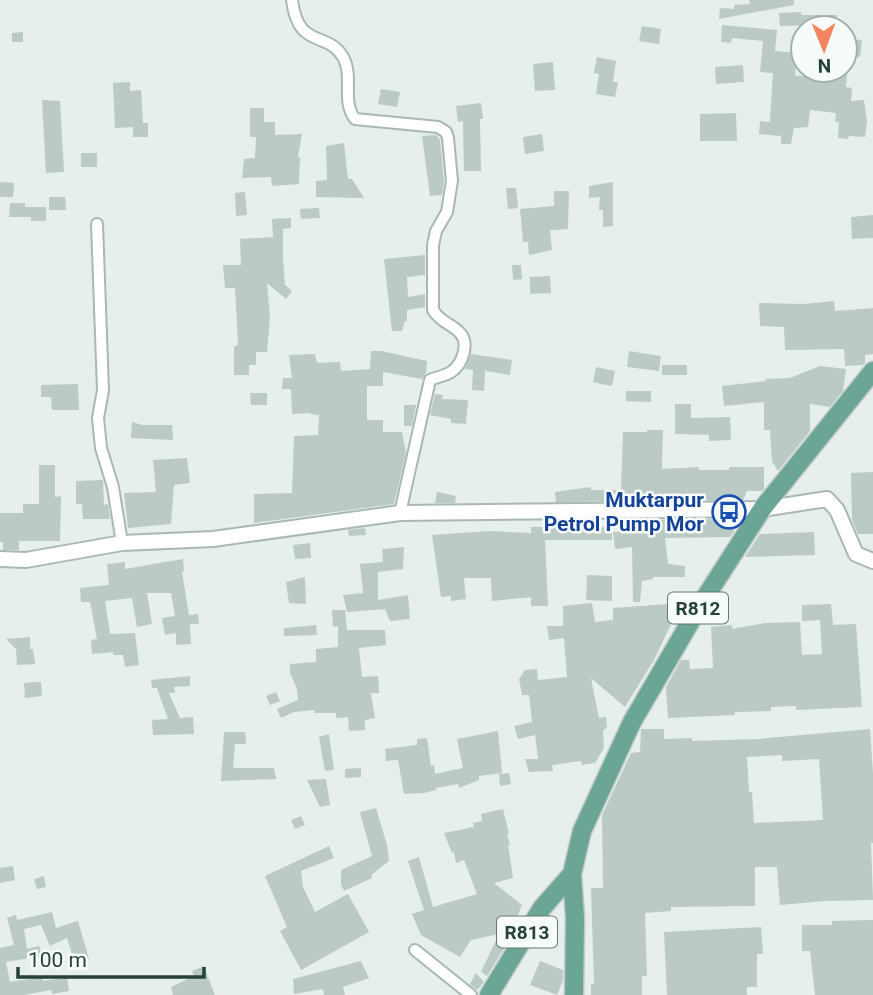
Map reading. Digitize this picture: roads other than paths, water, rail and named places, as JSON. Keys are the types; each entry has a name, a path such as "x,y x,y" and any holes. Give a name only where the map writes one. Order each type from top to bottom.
{"main road":[{"name":"R812","path":"574,995 575,918 572,874 582,831 632,722 699,607 762,509 873,371"},
{"name":"R813","path":"489,995 542,908 572,874"}],"street":[{"path":"292,0 294,17 301,28 335,48 342,56 348,70 348,111 355,119 438,127 446,132 449,138 452,181 447,212 436,231 433,245 433,310 438,318 459,331 465,345 458,364 451,372 430,380 400,513"},
{"path":"97,224 103,390 98,418 122,543"},
{"path":"0,559 26,560 122,543 213,539 400,513 762,509 827,499 837,510 856,554 873,561"},
{"path":"415,950 471,995"}],"place":[{"name":"Muktarpur Petrol Pump Mor","path":"729,512"}]}
